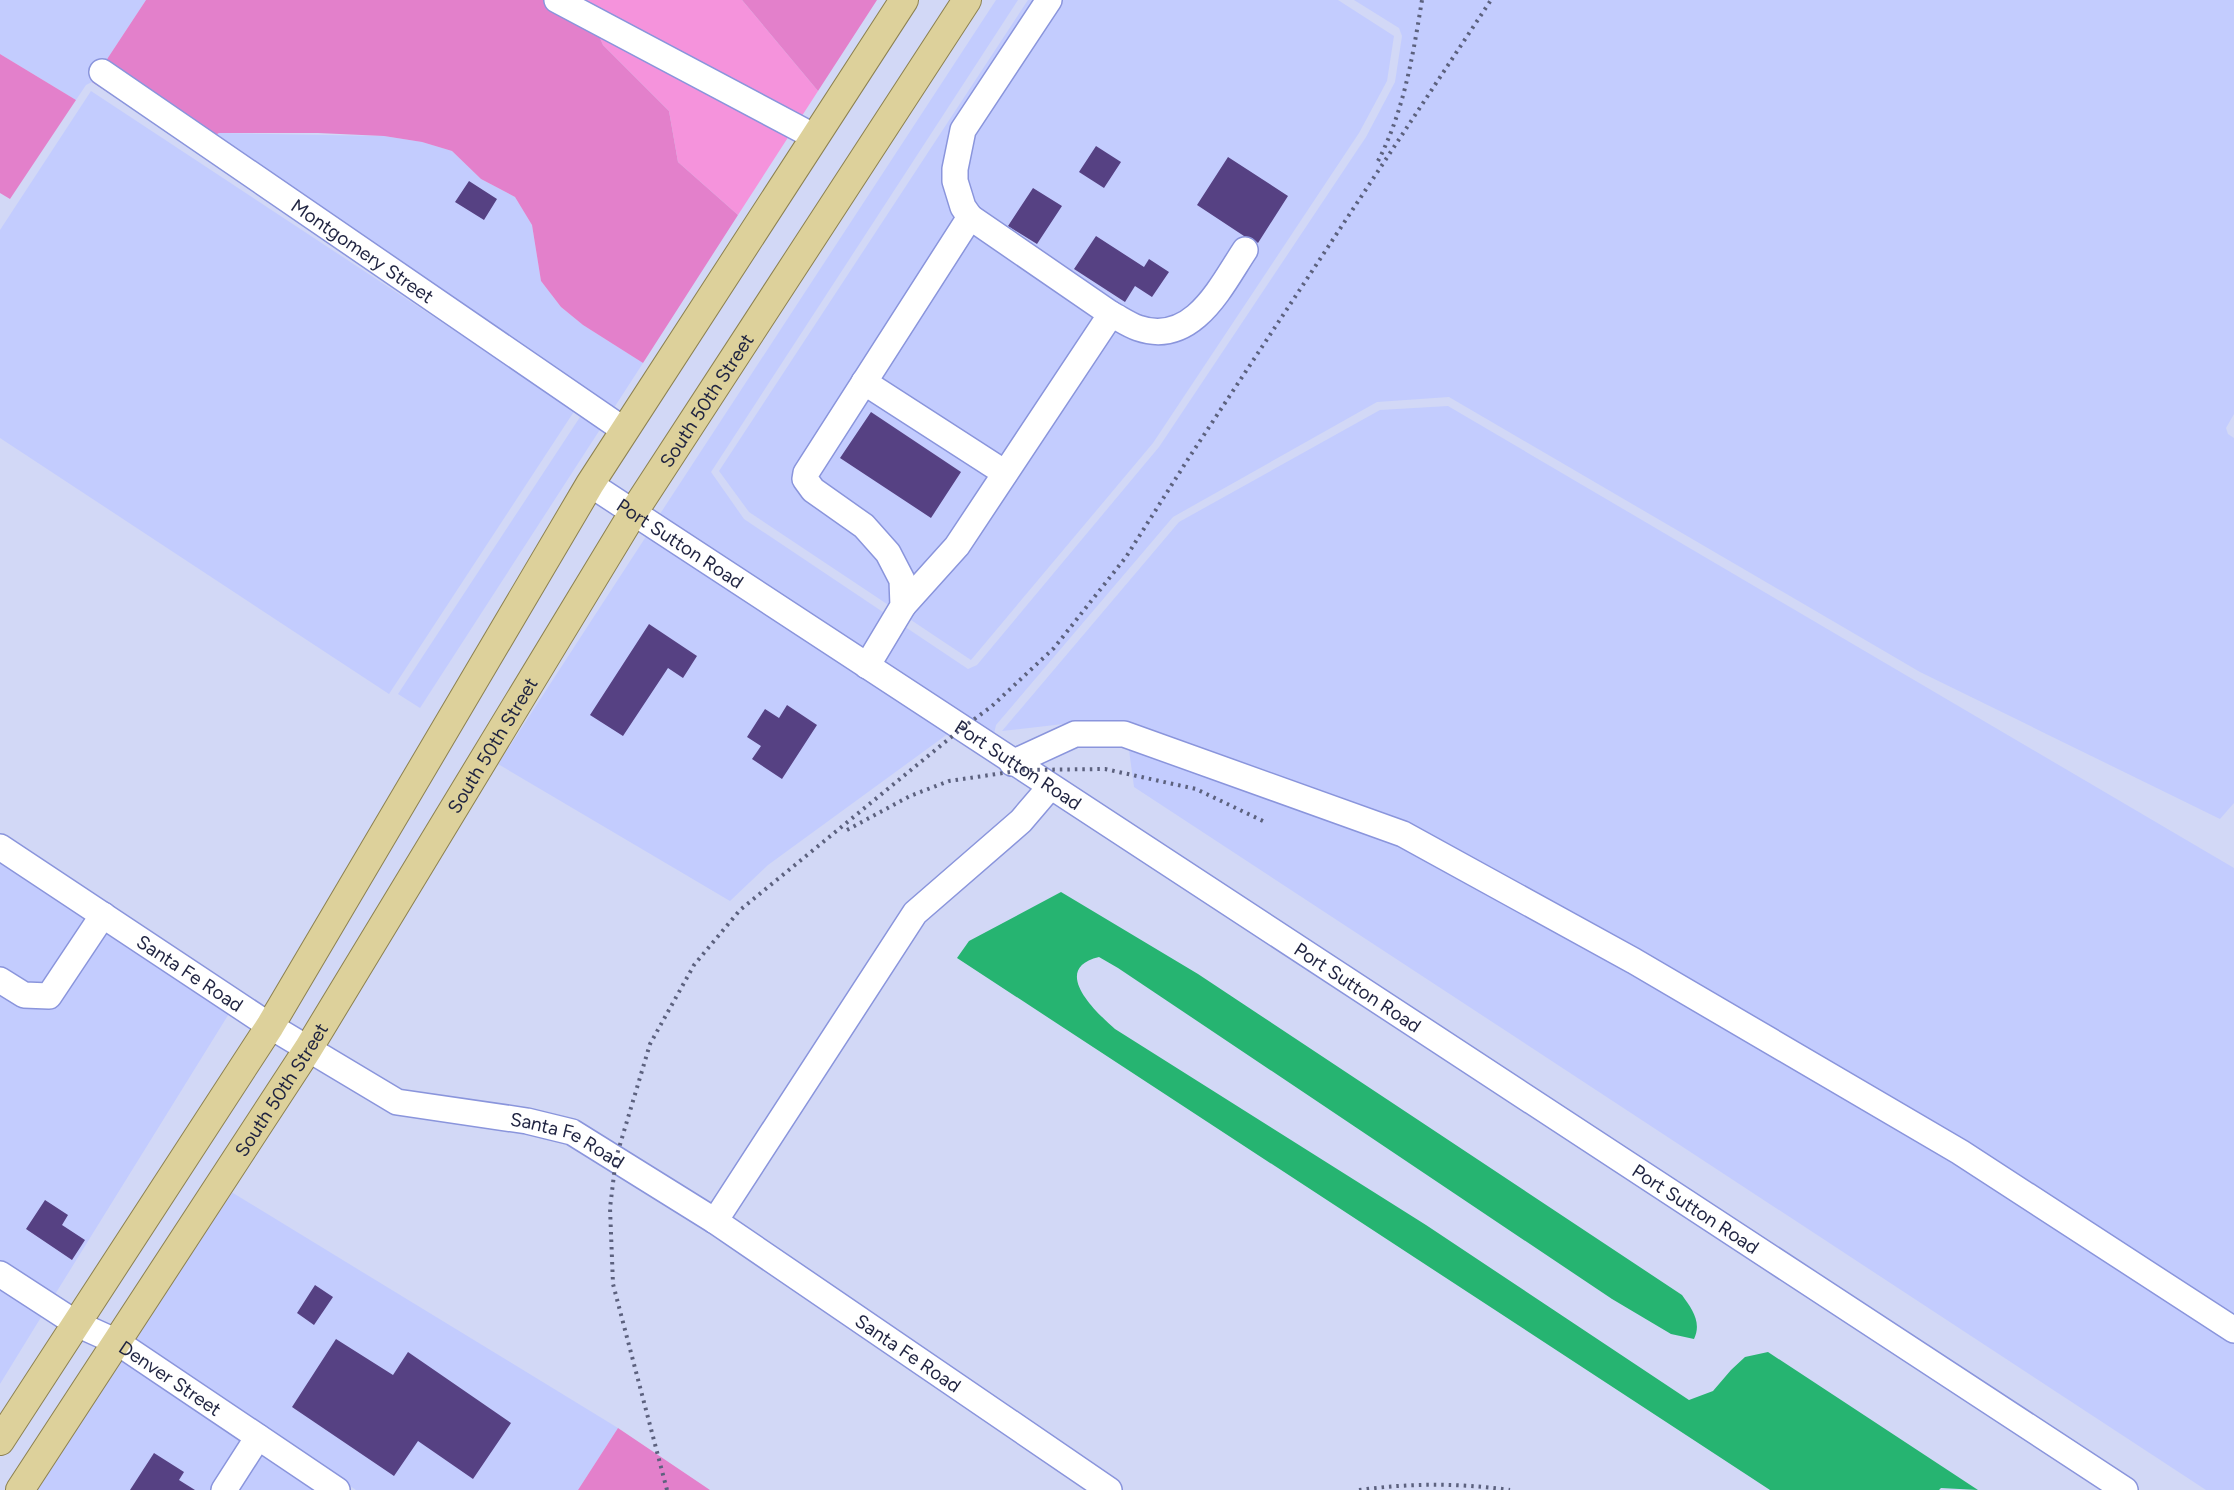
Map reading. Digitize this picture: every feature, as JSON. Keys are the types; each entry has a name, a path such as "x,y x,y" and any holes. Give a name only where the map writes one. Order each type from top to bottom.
{"main road":[{"path":"0,1441 270,1026 590,484 904,0"},
{"name":"South 50th Street","path":"20,1490 308,1048 633,513 968,0"}],"street":[{"path":"557,0 815,137"},
{"path":"1049,0 963,130 955,169 955,181 963,207 970,217 1111,314 1137,328 1150,331 1180,327 1196,318 1208,306 1245,250"},
{"name":"Montgomery Street","path":"102,72 624,430"},
{"path":"903,606 902,580 888,553 864,526 813,490 806,479 808,467 970,217"},
{"path":"867,666 903,606 957,546 1111,314"},
{"path":"864,382 1005,473"},
{"name":"Port Sutton Road","path":"590,484 2125,1490"},
{"path":"1012,762 1076,734 1124,734 1403,834 1634,961 1960,1152 2234,1330"},
{"path":"715,1221 915,913 1021,821 1050,787"},
{"name":"Santa Fe Road","path":"0,847 270,1026 397,1102 527,1121 572,1132 715,1221 1109,1490"},
{"path":"0,980 24,995 49,996 103,915"},
{"name":"Denver Street","path":"0,1274 77,1324 118,1342 337,1490"},
{"path":"224,1490 258,1437"}],"shaded area":[{"path":"0,0 146,0 92,82 86,85 76,100 0,54"},
{"path":"146,0 583,0 603,45 669,111 678,162 738,215 643,363 583,325 561,307 541,281 532,225 515,197 481,179 452,151 422,142 384,136 318,133 219,133 192,147 92,82"},
{"path":"583,0 742,0 818,91 738,215 678,162 669,111 603,45"},
{"path":"742,0 877,0 818,91"},
{"path":"996,0 1018,0 711,472 744,519 968,669 977,665 1159,447 1366,137 1395,82 1402,36 1399,28 1354,0 2234,0 2234,414 2226,428 2228,434 2234,438 2234,803 2220,819 1920,672 1449,397 1377,402 1173,517 996,725 994,734 658,517"},
{"path":"1028,0 1338,0 1394,36 1387,81 1359,133 1153,443 971,660 749,512 719,471"},
{"path":"0,54 76,100 10,199 0,193"},
{"path":"91,91 575,410 389,694 0,438 0,230"},
{"path":"219,133 384,136 422,142 452,151 481,179 515,197 532,225 541,281 561,307 583,325 643,363 420,708 398,694 582,414 192,147"},
{"path":"1448,406 2234,868 2234,1490 2206,1490 1134,787 1129,750 1072,723 1002,731 1179,522 1380,410"},
{"path":"647,535 949,733 768,865 730,901 498,764"},
{"path":"0,860 230,1012 54,1296 0,1261"},
{"path":"1061,892 1198,974 1682,1295 1695,1316 1697,1327 1694,1339 1671,1334 1612,1299 1099,957 1085,963 1078,971 1077,981 1089,1002 1115,1029 1426,1225 1689,1400 1713,1391 1745,1357 1768,1352 1978,1490 1941,1488 1939,1490 1770,1490 957,958 969,941"},
{"path":"228,1190 618,1428 578,1490 356,1490 133,1340"},
{"path":"0,1286 43,1314 0,1384"},
{"path":"122,1358 317,1490 38,1490"},
{"path":"618,1428 710,1490 578,1490"}],"building":[{"path":"1096,146 1121,162 1104,188 1079,172"},
{"path":"1228,157 1288,196 1258,243 1197,205"},
{"path":"469,181 497,199 484,220 455,202"},
{"path":"1033,188 1062,206 1037,244 1008,226"},
{"path":"1096,236 1144,267 1149,259 1169,272 1152,297 1135,286 1125,302 1074,269"},
{"path":"871,412 961,472 931,518 840,458"},
{"path":"649,624 697,656 683,678 668,668 623,736 590,715"},
{"path":"787,705 817,725 782,779 752,759 761,746 747,737 765,709 779,718"},
{"path":"45,1200 68,1215 62,1225 85,1240 72,1260 26,1229"},
{"path":"315,1285 333,1297 314,1325 297,1313"},
{"path":"336,1339 393,1375 408,1352 511,1423 473,1479 418,1441 394,1476 292,1407"},
{"path":"154,1453 184,1472 179,1480 195,1490 130,1490"}],"railway":[{"path":"1378,161 1401,103 1411,62 1422,0"},
{"path":"667,1490 613,1284 610,1208 616,1158 650,1044 694,965 740,910 961,729 992,706 1054,648 1126,557 1190,456 1491,0"},
{"path":"847,830 910,796 949,781 1024,770 1105,769 1196,789 1263,821"},
{"path":"1359,1490 1434,1485 1510,1490"}]}
